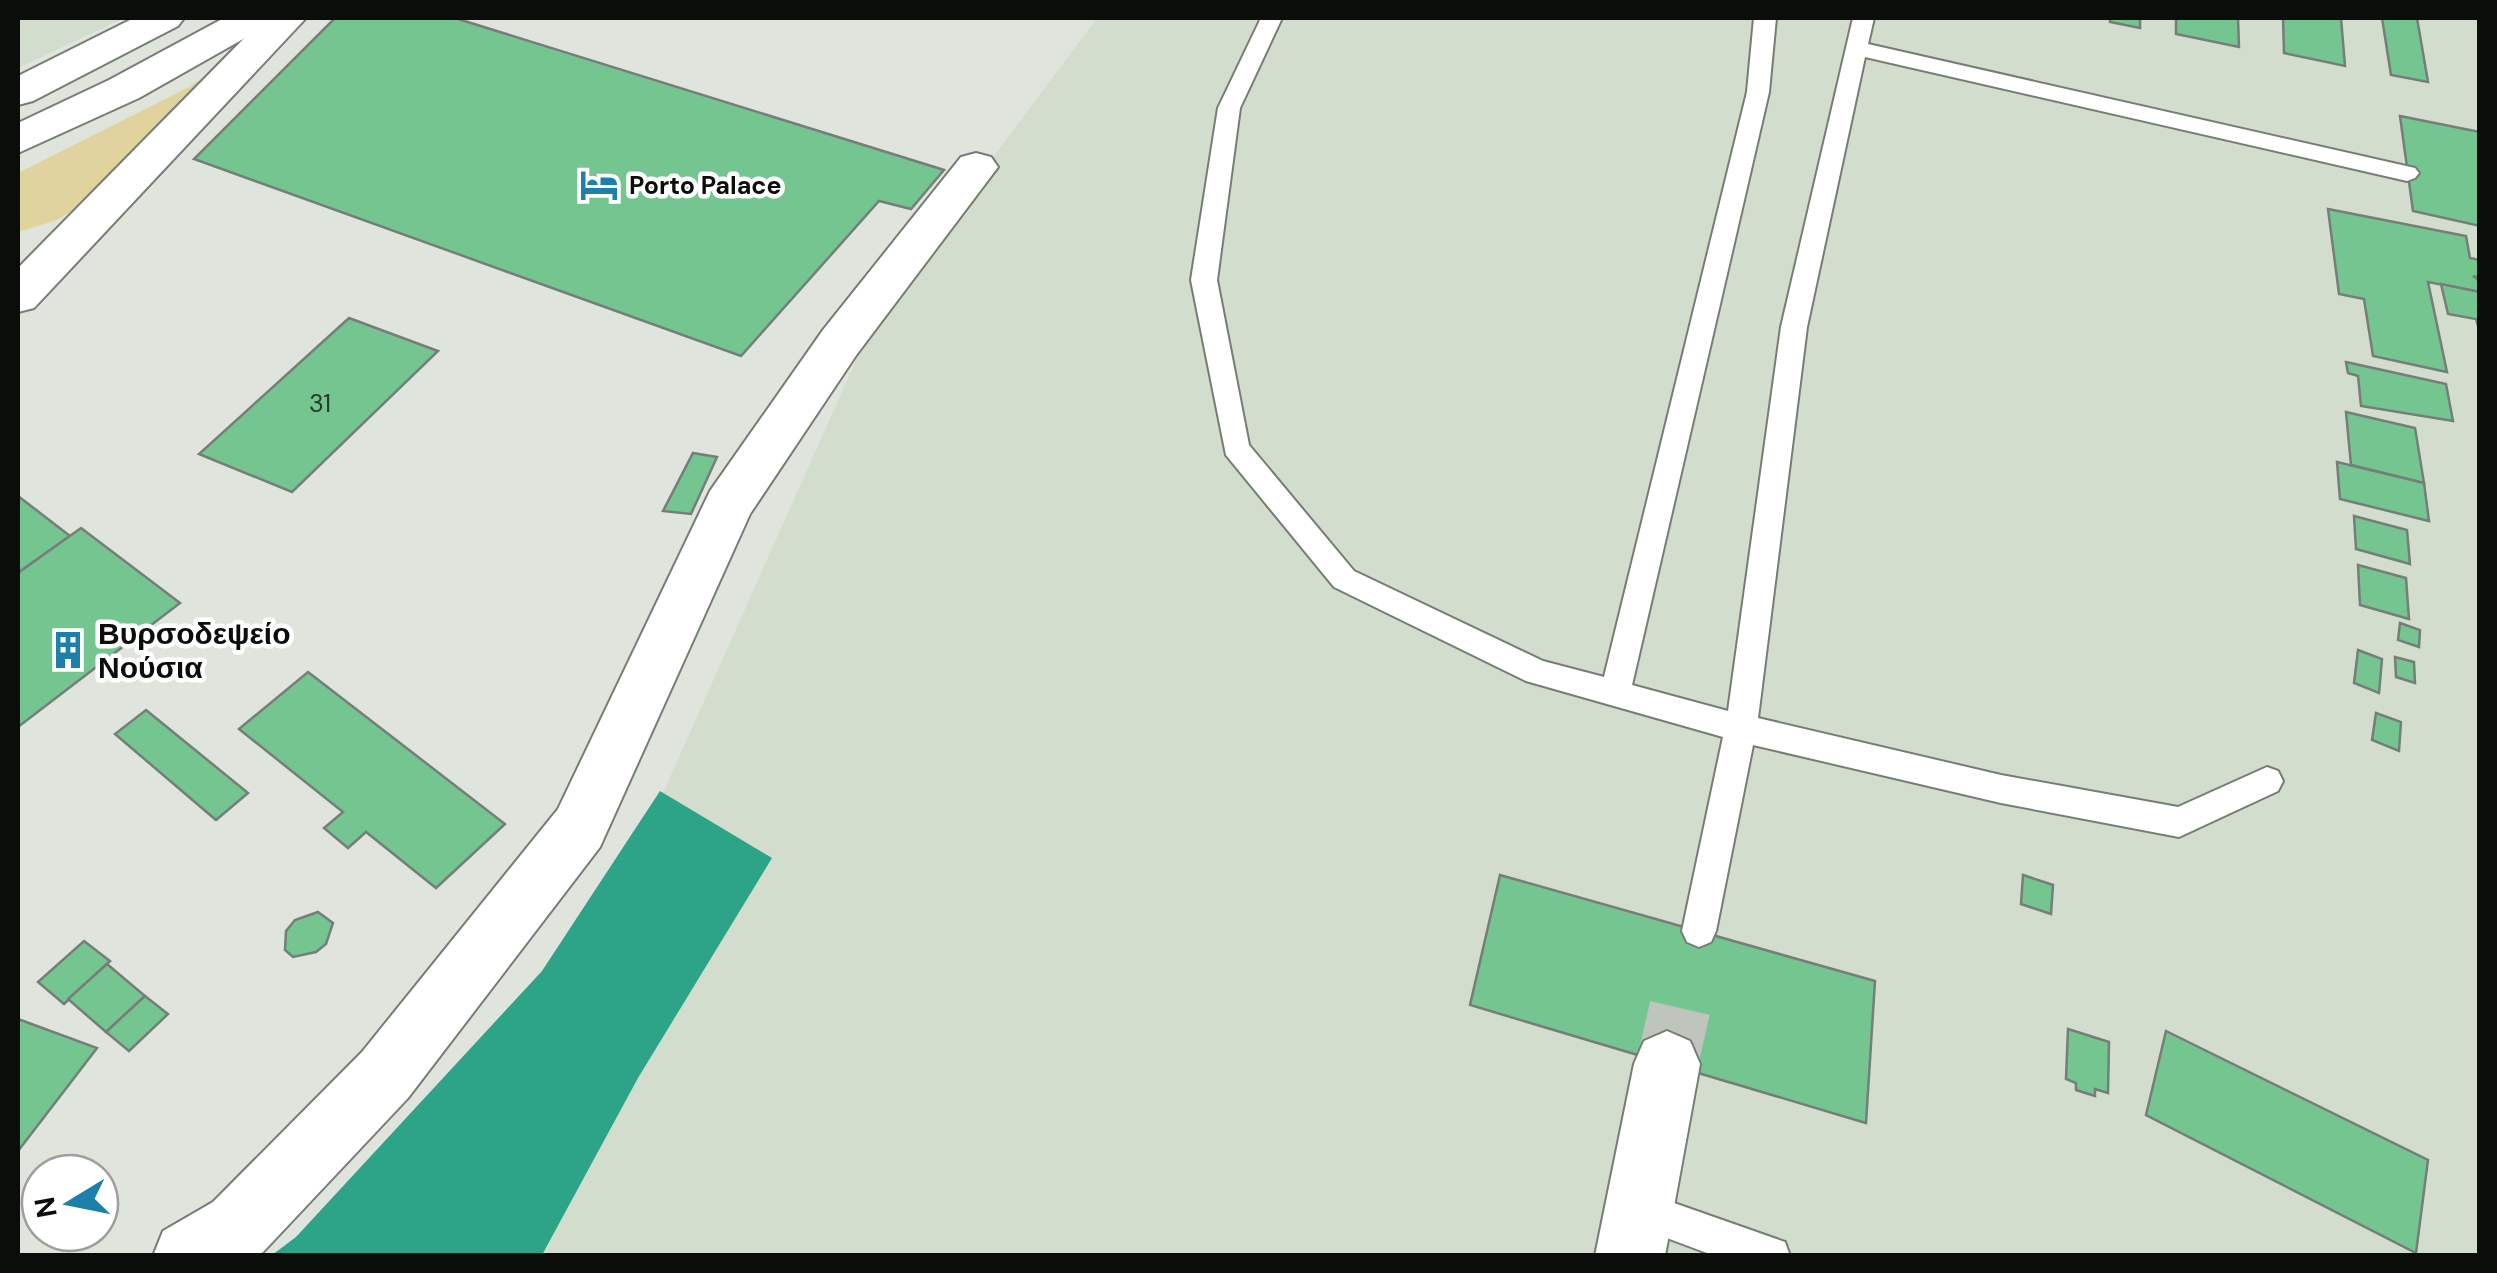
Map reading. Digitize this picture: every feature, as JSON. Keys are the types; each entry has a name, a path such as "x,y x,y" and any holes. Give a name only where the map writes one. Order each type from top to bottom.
{"street":[{"path":"18,92 164,18"},
{"path":"18,139 124,88 252,18"},
{"path":"18,296 134,180 286,18"},
{"path":"188,1256 238,1227 384,1075 580,828 728,505 840,342 976,168"},
{"path":"1633,1232 1667,1064"}],"lane":[{"path":"1271,18 1229,108 1204,280 1236,448 1344,579 1537,672 1741,728 2001,789 2178,822 2268,781"},
{"path":"1615,694 1758,92 1765,18"},
{"path":"1699,932 1741,728 1794,327 1863,18"},
{"path":"1856,48 2407,173"},
{"path":"1633,1232 1771,1256"}],"shaded area":[{"path":"18,18 124,18 18,68"},
{"path":"1097,18 2479,18 2479,1255 444,1256 646,831 878,311"},
{"path":"218,68 91,200 57,220 18,232 18,173 189,87"},
{"path":"660,791 772,858 638,1078 542,1255 272,1255 296,1237 542,971"}],"building":[{"name":"Porto Palace","path":"335,18 455,18 944,170 911,209 879,201 741,356 194,159"},
{"path":"2110,18 2140,18 2140,28 2110,22"},
{"path":"2176,18 2238,18 2239,47 2176,34"},
{"path":"2283,18 2341,18 2345,66 2284,53"},
{"path":"2382,18 2417,18 2428,82 2391,75"},
{"path":"2400,116 2480,132 2480,226 2413,211"},
{"path":"2328,209 2466,236 2470,258 2480,260 2480,278 2473,276 2480,281 2480,292 2428,282 2447,372 2373,356 2364,299 2339,294"},
{"path":"2441,284 2480,292 2480,333 2476,319 2448,314"},
{"path":"349,318 438,351 292,492 199,454"},
{"path":"2346,362 2446,384 2453,421 2361,406 2358,376 2348,373"},
{"path":"2346,412 2415,428 2424,483 2351,465"},
{"path":"693,453 717,457 691,514 663,511"},
{"path":"2337,462 2424,483 2429,521 2340,499"},
{"path":"18,496 70,536 18,573"},
{"path":"2354,516 2407,530 2410,564 2356,549"},
{"name":"Βυρσοδεψείο Νούσια","path":"81,528 180,603 18,727 18,573"},
{"path":"2358,565 2406,578 2409,619 2360,605"},
{"path":"2400,623 2420,630 2419,647 2398,640"},
{"path":"2358,650 2382,659 2379,693 2354,683"},
{"path":"2395,657 2414,662 2415,683 2396,677"},
{"path":"308,672 505,824 436,888 366,832 348,848 324,828 343,812 239,729"},
{"path":"146,710 248,793 216,820 115,734"},
{"path":"2376,713 2401,722 2399,751 2372,740"},
{"path":"1500,875 1875,981 1866,1123 1470,1005"},
{"path":"2023,875 2053,885 2051,914 2021,904"},
{"path":"318,912 333,923 326,944 316,952 293,957 285,950 286,931 295,920"},
{"path":"84,941 110,961 64,1004 38,982"},
{"path":"107,964 145,996 106,1032 68,999"},
{"path":"145,996 168,1014 129,1051 106,1032"},
{"path":"18,1019 97,1048 18,1151"},
{"path":"2068,1029 2109,1042 2108,1093 2095,1089 2095,1096 2076,1090 2076,1083 2066,1079"},
{"path":"2166,1031 2428,1160 2416,1253 2146,1115"}],"tunnel":[{"path":"1667,1064 1680,1008"}],"place":[{"name":"Porto Palace","path":"599,185"},
{"name":"Βυρσοδεψείο Νούσια","path":"68,650"}]}
